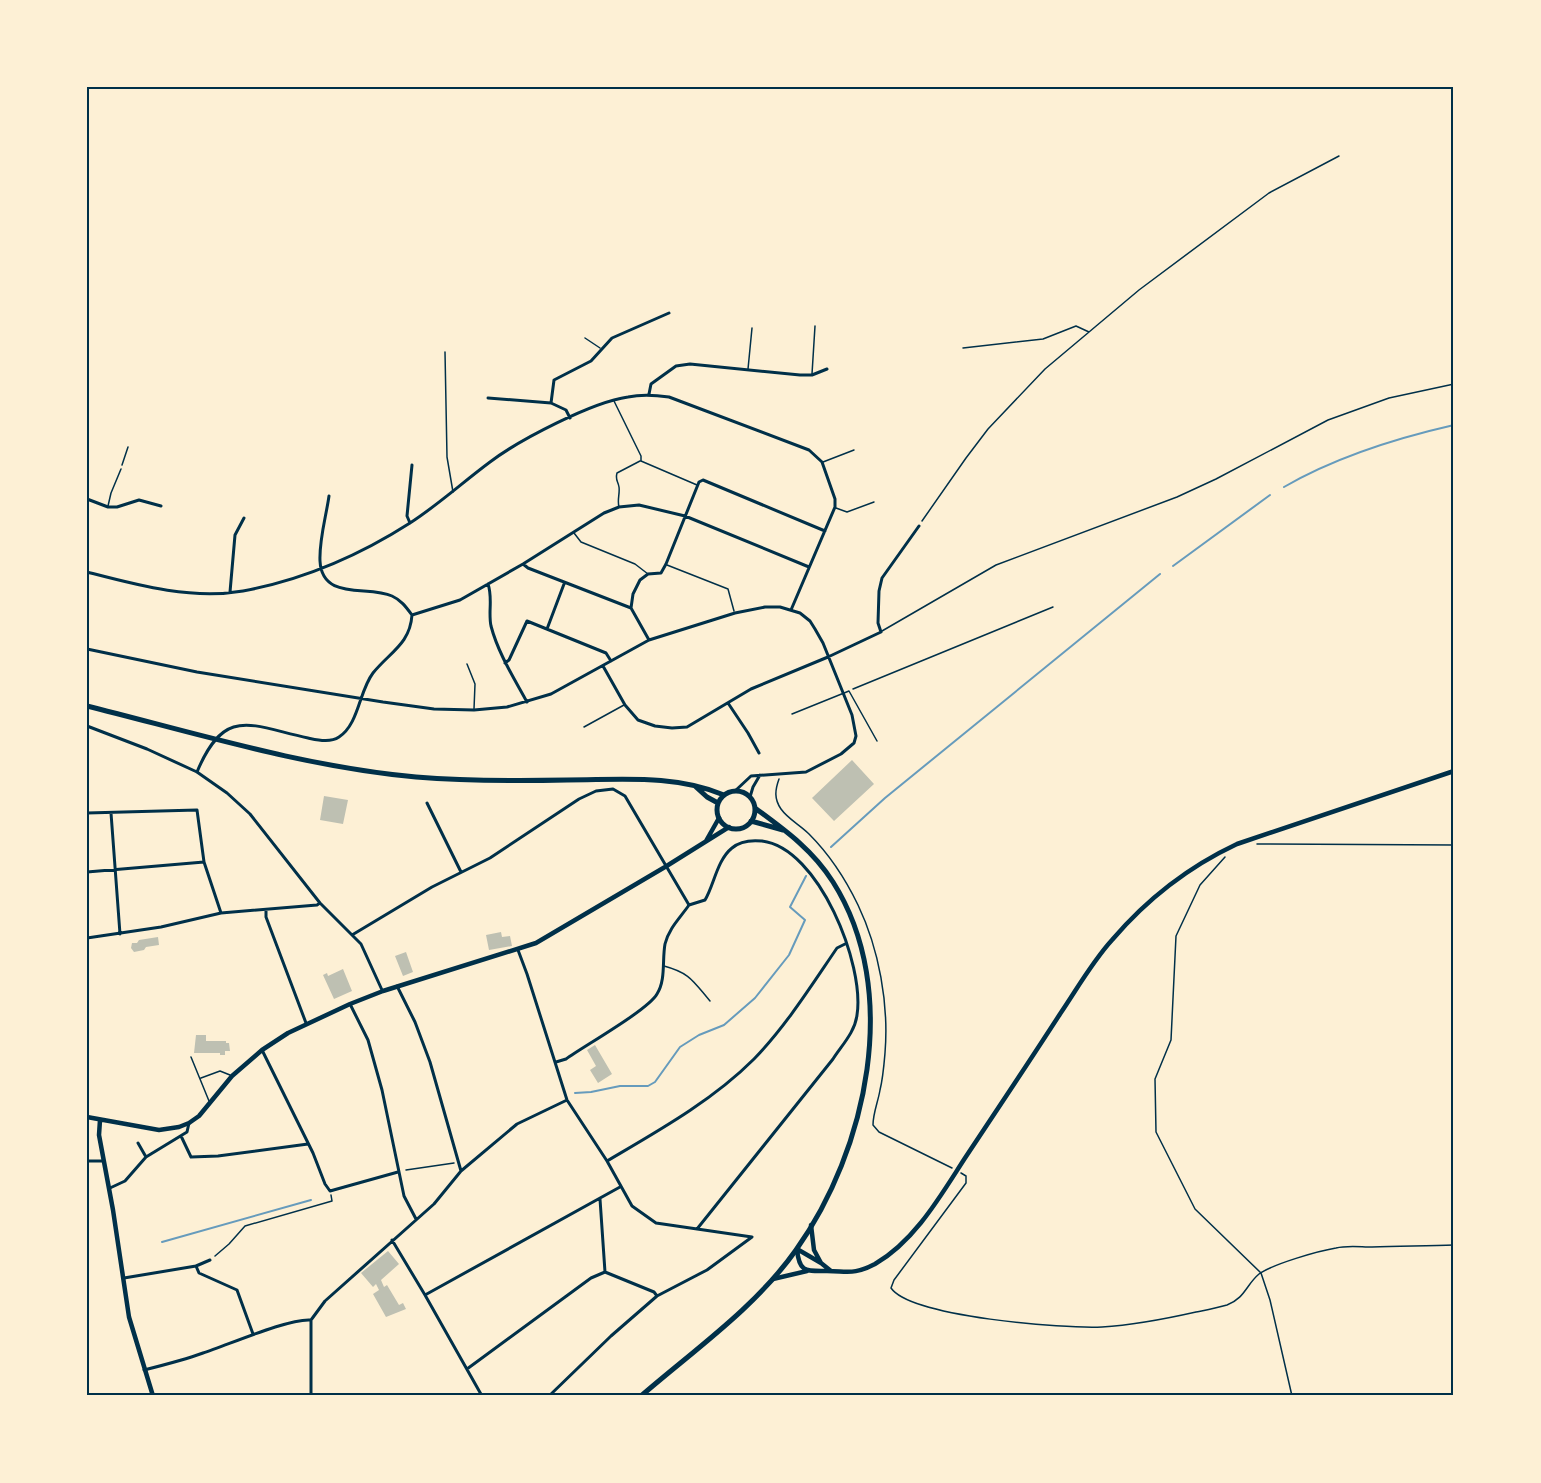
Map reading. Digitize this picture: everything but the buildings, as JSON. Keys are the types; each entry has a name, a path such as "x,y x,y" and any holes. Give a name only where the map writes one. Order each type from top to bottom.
{"main road":[{"path":"87,706 204,736 342,767 414,776 511,780 638,779 668,781 705,787 724,795"},
{"path":"696,787 718,803"},
{"path":"642,1396 731,1320 773,1279 797,1249 842,1163 857,1120 866,1073 870,995 865,962 856,930 833,881 787,831 755,808 750,797 735,791 724,795 718,803 719,818 729,827 741,828 751,821 755,808"},
{"path":"751,821 787,831"}],"street":[{"path":"552,403 554,380 591,361 612,338 669,313"},
{"path":"649,394 651,384 676,366 690,364 812,375 827,369"},
{"path":"87,572 182,592 230,592 262,586 321,569 410,523 513,447 570,418 614,400 649,394 669,397 809,450 822,462 835,499 835,507 791,610"},
{"path":"488,398 552,403 566,410 570,418"},
{"path":"410,523 407,516 412,465"},
{"path":"649,640 631,608 633,594 640,580 648,574 661,573 697,485 703,480 825,531"},
{"path":"197,772 211,745 233,726 256,725 329,741 337,738 346,731 368,680 408,636 412,615 402,602 390,595 336,586 327,581 321,569 320,558 329,496"},
{"path":"87,499 108,507 117,507 139,500 161,506"},
{"path":"412,615 460,600 604,513 619,507 639,505 685,516 809,567"},
{"path":"230,592 235,535 244,518"},
{"path":"603,666 625,705 638,720 672,729 687,727 751,689 881,632 879,591 882,578 919,526"},
{"path":"523,564 564,584 631,608"},
{"path":"488,584 491,593 491,624 505,663 527,702"},
{"path":"547,629 564,584"},
{"path":"87,650 197,672 360,699 434,709 474,710 507,707 551,694 649,640 735,613 765,607 791,610 810,621 823,643 852,715 856,730 854,743 841,754 806,772 751,776 735,791"},
{"path":"505,663 509,660 527,621 606,653 611,661"},
{"path":"728,703 759,753"},
{"path":"87,726 147,749 197,772 227,793 250,814 320,903 361,944 383,991"},
{"path":"773,1279 807,1271 857,1272 888,1255 912,1232 957,1170 1111,940 1170,883 1206,859 1237,844 1454,771"},
{"path":"750,797 760,776"},
{"path":"352,935 461,872 490,858 596,790 613,789 625,796 689,904"},
{"path":"427,802 461,872"},
{"path":"87,813 197,810 204,862 221,914"},
{"path":"111,813 120,934"},
{"path":"706,841 719,818"},
{"path":"87,1117 159,1130 189,1123 199,1116 232,1076 262,1050 306,1023 397,986 536,943 583,917 729,827"},
{"path":"556,1062 566,1059 640,1010 657,996 661,984 665,944 672,925 689,904 705,900 724,856 732,847 742,842 755,840 770,842 795,856 823,890 835,913 850,957 858,996 854,1027 833,1059 697,1228"},
{"path":"87,872 204,862"},
{"path":"87,938 161,927 221,914 320,903"},
{"path":"266,909 266,917 306,1023"},
{"path":"607,1161 658,1132 710,1097 754,1059 793,1011 837,948 845,944"},
{"path":"518,950 567,1100 607,1161 632,1206 656,1222 752,1237 706,1270 657,1296 611,1336 549,1396"},
{"path":"397,986 415,1022 430,1062 461,1171"},
{"path":"350,1004 368,1040 382,1090 404,1196 416,1219"},
{"path":"262,1050 330,1191 398,1172"},
{"path":"311,1396 311,1320 325,1301 434,1204 461,1171 517,1124 567,1100"},
{"path":"99,1120 99,1135 129,1317 153,1396"},
{"path":"109,1188 125,1181 146,1157 187,1132 189,1123"},
{"path":"181,1136 191,1158 308,1144"},
{"path":"138,1143 146,1157"},
{"path":"87,1161 104,1161"},
{"path":"425,1295 620,1187"},
{"path":"600,1199 605,1272"},
{"path":"811,1225 814,1250 821,1263"},
{"path":"392,1240 482,1396"},
{"path":"797,1249 831,1271"},
{"path":"797,1249 801,1267 807,1271"},
{"path":"124,1278 196,1266 210,1260"},
{"path":"196,1266 199,1273 237,1290 253,1335"},
{"path":"466,1369 591,1278 605,1272 654,1292 657,1296"},
{"path":"144,1371 305,1319 311,1320"}],"lane":[{"path":"812,375 815,326"},
{"path":"748,370 752,328"},
{"path":"585,338 600,349"},
{"path":"445,352 447,457 453,492"},
{"path":"881,632 996,565 1177,497 1328,420 1389,398 1454,384"},
{"path":"614,400 641,456 641,461"},
{"path":"822,462 854,450"},
{"path":"619,507 617,500 620,489 616,478 617,473 641,461 697,485"},
{"path":"108,507 120,469"},
{"path":"835,507 847,512 874,502"},
{"path":"574,532 581,542 634,564 648,574"},
{"path":"666,564 728,590 735,613"},
{"path":"467,664 476,684 474,710"},
{"path":"792,714 849,691 877,741"},
{"path":"584,727 625,705"},
{"path":"663,966 689,976 710,1001"},
{"path":"191,1057 209,1102"},
{"path":"200,1078 220,1071 232,1076"}],"path":[{"path":"919,526 988,429 1045,369 1140,290 1269,193 1339,156"},
{"path":"963,348 1042,339 1076,326 1089,332"},
{"path":"120,469 128,447"},
{"path":"849,691 1053,607"},
{"path":"1292,1396 1270,1300 1261,1273 1195,1209 1156,1132 1155,1078 1171,1041 1176,936 1200,885 1237,844 1454,845"},
{"path":"398,1172 458,1163"},
{"path":"957,1170 966,1176 966,1183 891,1285 895,1293 922,1304 956,1314 988,1319 1068,1327 1101,1327 1157,1320 1226,1305 1238,1300 1261,1273 1338,1247 1454,1245"},
{"path":"210,1260 245,1226 332,1201 330,1191"}],"waterway":[{"path":"1284,487 1366,450 1454,425"},
{"path":"1173,566 1270,495"},
{"path":"831,847 885,798 1160,574"},
{"path":"575,1093 620,1086 648,1086 655,1082 680,1047 699,1035 724,1025 755,998 789,955 805,920 790,907 806,876"},
{"path":"162,1242 311,1200"}]}
